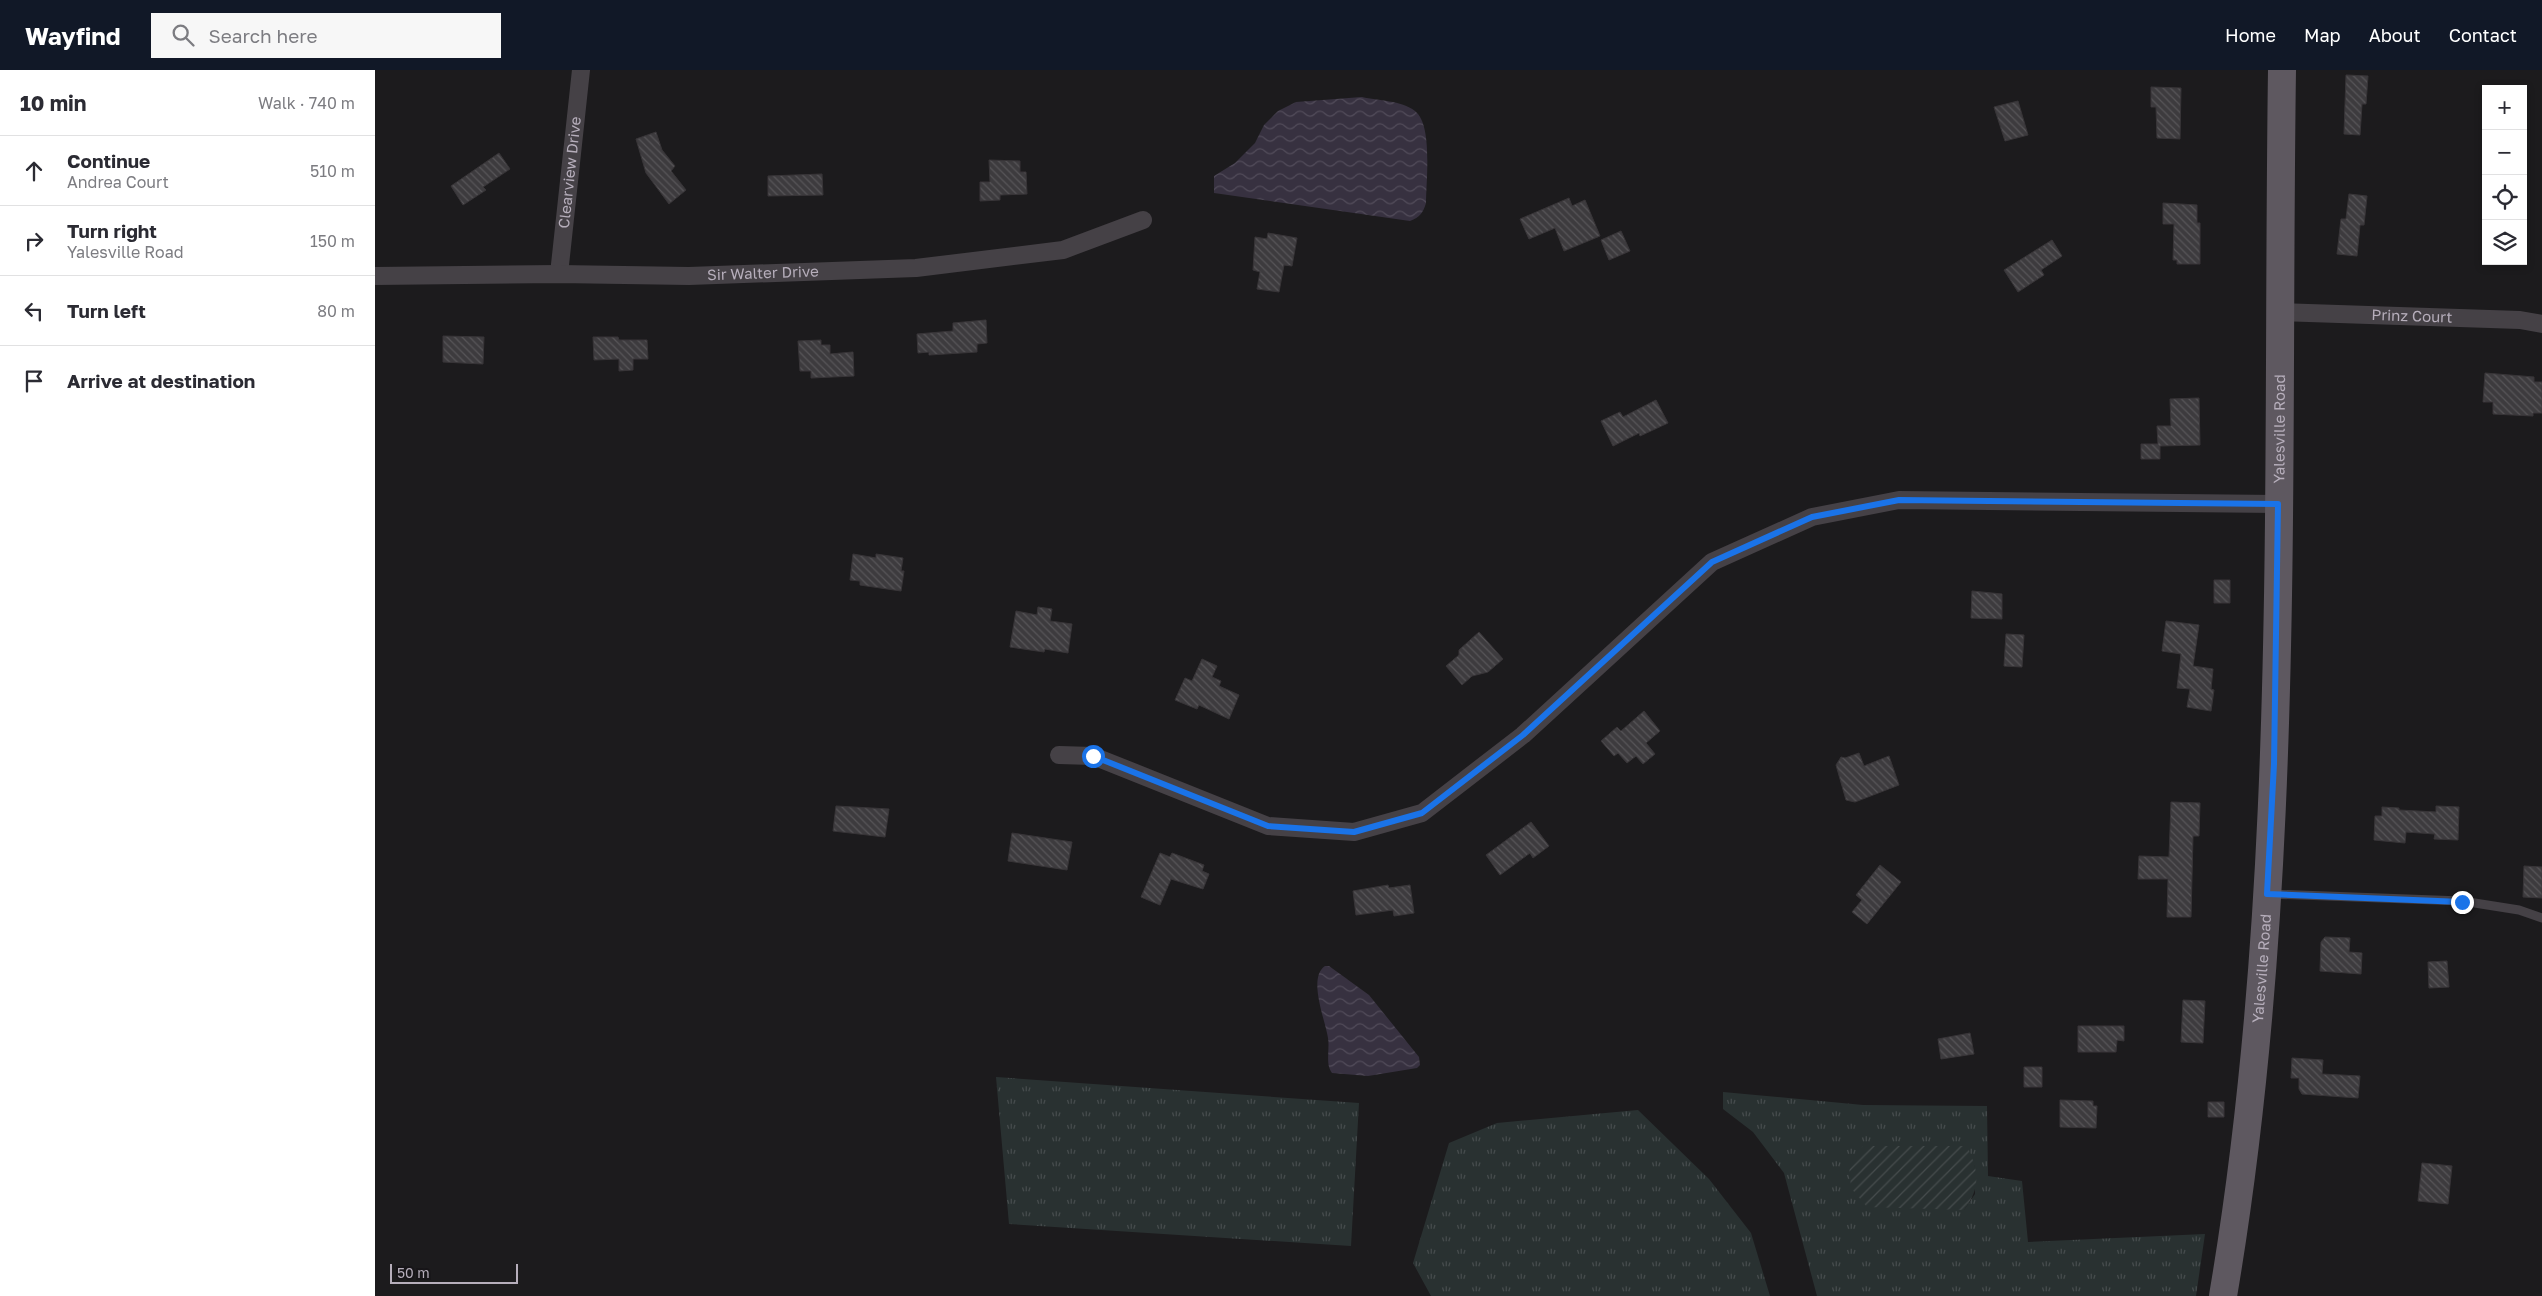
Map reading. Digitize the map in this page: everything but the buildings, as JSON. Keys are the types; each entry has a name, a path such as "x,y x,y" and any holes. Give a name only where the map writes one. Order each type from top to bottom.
{"main road":[{"name":"Yalesville Road","path":"2223,1296 2239,1195 2250,1094 2267,894 2274,764 2281,312 2282,70"}],"street":[{"name":"Clearview Drive","path":"559,274 581,70"},
{"name":"Sir Walter Drive","path":"375,276 559,274 689,276 916,268 1063,250 1143,220"},
{"name":"Prinz Court","path":"2281,312 2521,320 2542,324"},
{"path":"1059,755 1093,756 1268,826 1354,832 1422,813 1523,735 1712,562 1812,517 1899,500 2278,504"}],"lane":[{"path":"2267,894 2462,902 2519,910 2542,918"}],"green space":[{"path":"996,1077 1359,1103 1351,1246 1009,1224"},
{"path":"1723,1092 1863,1105 1987,1106 1988,1176 2022,1181 2028,1242 2205,1234 2196,1296 1817,1296 1784,1173 1753,1132 1723,1109","holes":["1975,1165 1975,1194 1964,1210"]},
{"path":"1638,1110 1709,1179 1751,1233 1770,1296 1431,1296 1413,1263 1449,1143 1497,1123"},
{"path":"1863,1146 1967,1146 1976,1172 1976,1186 1970,1202 1964,1210 1867,1207 1851,1188 1849,1164"}],"water":[{"path":"1362,97 1389,101 1409,107 1421,118 1427,154 1426,203 1422,212 1416,218 1410,221 1214,193 1214,176 1235,163 1255,143 1264,125 1278,111 1296,102"},
{"path":"1325,966 1329,966 1369,995 1419,1057 1420,1065 1417,1068 1368,1076 1332,1073 1328,1061 1328,1038 1318,990 1320,972"}],"route":[{"path":"1093,756 1268,826 1354,832 1422,813 1523,735 1712,562 1812,517 1899,500 2278,504 2277,663 2267,894 2371,900 2462,902"}]}
